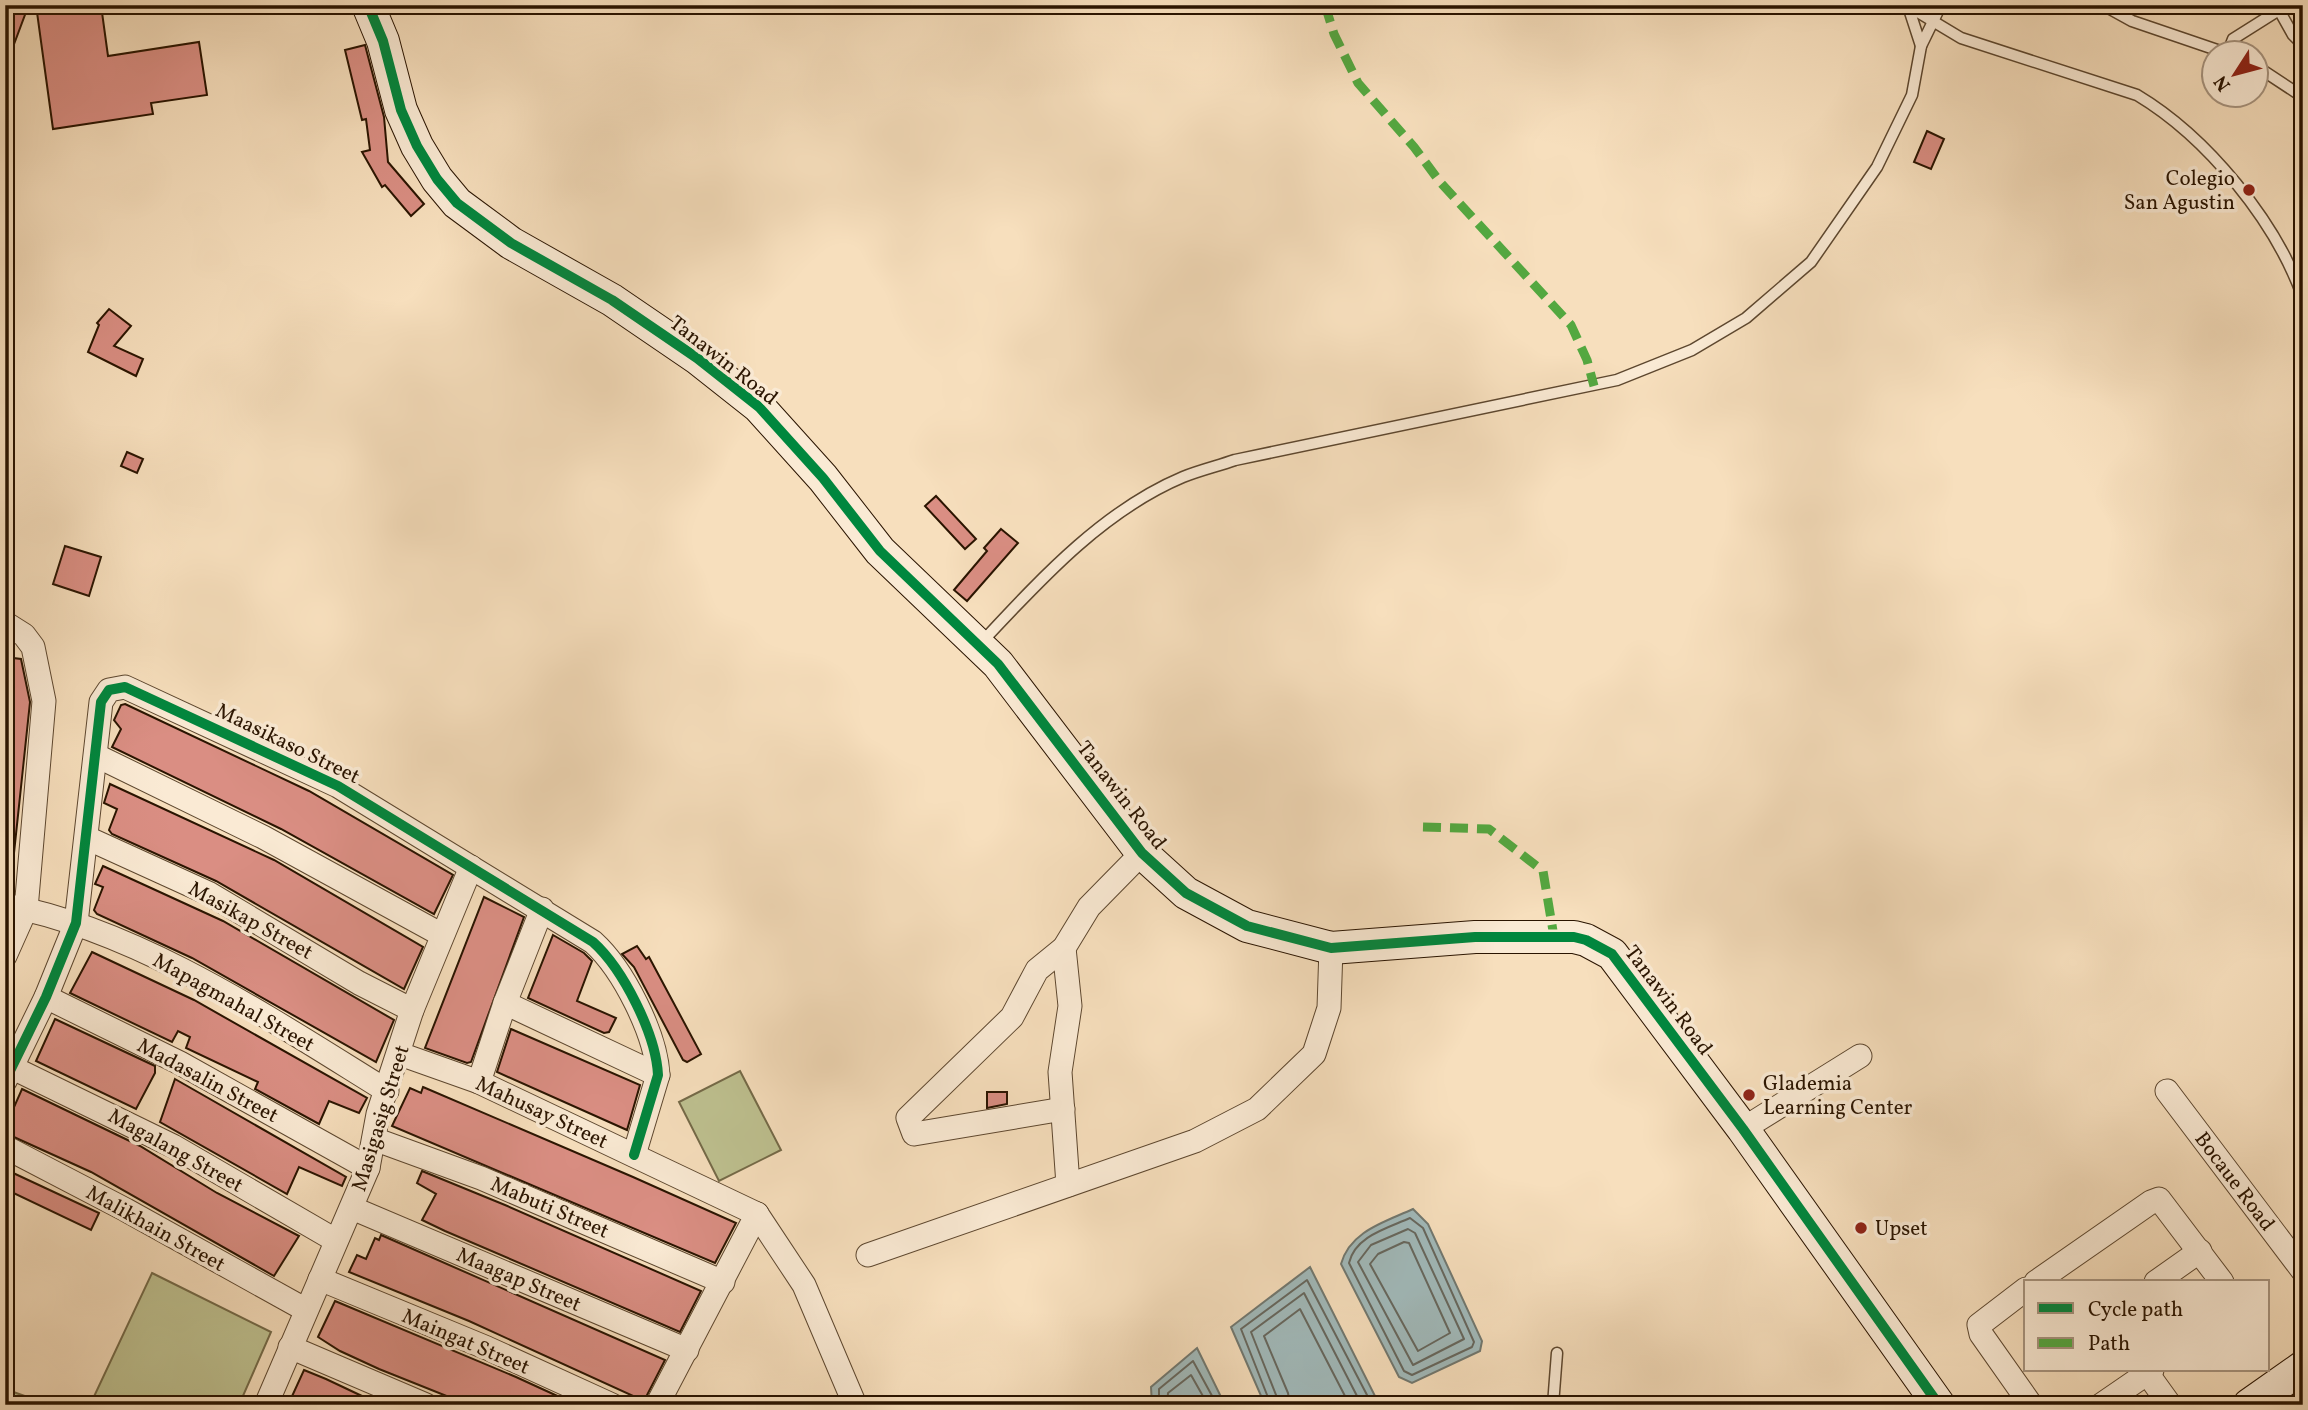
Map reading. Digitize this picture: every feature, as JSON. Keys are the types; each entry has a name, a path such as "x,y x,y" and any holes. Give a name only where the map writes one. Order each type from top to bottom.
{"street":[{"name":"Tanawin Road","path":"368,5 383,41 401,110 417,146 437,179 457,203 511,243 612,300 697,358 759,407 823,478 880,551 980,644 1142,853 1186,894 1247,926 1331,948 1475,937 1586,940 1612,954 1742,1129 1939,1405"},
{"path":"5,622 24,635 33,647 44,701 15,907 5,956"},
{"name":"Maasikaso Street","path":"9,1074 46,997 76,923 101,702 104,694 116,687 125,687 338,786 593,942 609,959 646,1025 658,1061 658,1074 634,1155"},
{"path":"97,756 263,837 442,935"},
{"name":"Masikap Street","path":"87,838 210,894 359,983 412,1010"},
{"path":"1063,1109 914,1134 908,1118 1012,1017 1037,970 1065,948 1089,907 1142,853"},
{"name":"Masigasig Street","path":"266,1405 368,1168 387,1091 412,1010 471,867"},
{"name":"Mapagmahal Street","path":"15,907 76,923 167,963 286,1029 387,1091"},
{"path":"479,1082 505,1003 542,909"},
{"path":"1065,948 1070,1006 1060,1072 1069,1185"},
{"path":"868,1255 1195,1141 1257,1109 1314,1054 1323,1034 1329,1008 1331,948"},
{"name":"Madasalin Street","path":"46,997 180,1063 368,1168"},
{"path":"505,1003 658,1074"},
{"name":"Mahusay Street","path":"400,1054 479,1082 757,1214"},
{"path":"1742,1129 1860,1056"},
{"name":"Magalang Street","path":"9,1074 173,1146 335,1240"},
{"name":"Bocaue Road","path":"2167,1091 2303,1272"},
{"name":"Mabuti Street","path":"374,1139 481,1178 723,1282"},
{"name":"Malikhain Street","path":"5,1147 126,1210 306,1310"},
{"path":"2039,1280 2159,1199 2221,1280"},
{"name":"Maagap Street","path":"352,1208 687,1350"},
{"path":"657,1405 757,1214 804,1285 855,1405"},
{"path":"2159,1280 2200,1251"},
{"name":"Maingat Street","path":"320,1279 487,1348 612,1405"},
{"path":"2024,1291 1979,1325 1981,1334 2022,1375 2031,1405"},
{"path":"290,1347 426,1405"},
{"path":"2249,1405 2303,1367"},
{"path":"2101,1405 2149,1372"},
{"path":"2151,1372 2170,1405"}],"lane":[{"path":"980,644 1065,556 1127,509 1185,476 1235,460 1594,386 1656,365 1730,328 1773,296 1811,262 1877,167 1912,95 1922,46 1941,5"},
{"path":"2104,5 2132,21 2200,44"},
{"path":"1907,6 1922,46"},
{"path":"1907,6 1961,38 2122,89 2155,106 2199,143 2228,175 2293,269 2303,298"},
{"path":"2235,38 2283,8 2293,35 2303,45"},
{"path":"2270,75 2303,97"},
{"path":"2293,269 2303,259"},
{"path":"1553,1405 1557,1353"}],"green space":[{"path":"740,1071 781,1150 719,1181 679,1102"},
{"path":"152,1273 271,1332 239,1405 90,1405"},
{"path":"5,1389 50,1405 5,1405"}],"water":[{"path":"1413,1209 1428,1224 1482,1341 1480,1351 1412,1383 1399,1377 1341,1264 1352,1243 1360,1236 1380,1223"},
{"path":"1310,1267 1377,1400 1366,1405 1265,1405 1231,1327"},
{"path":"1197,1348 1225,1405 1152,1405 1151,1387"}],"building":[{"path":"36,5 101,5 108,56 199,42 207,95 151,103 153,114 53,129"},
{"path":"10,6 26,12 7,63 5,17"},
{"path":"365,45 384,117 388,162 424,204 411,216 385,185 382,187 362,152 370,150 366,119 362,120 345,50"},
{"path":"1927,131 1944,139 1931,169 1914,162"},
{"path":"109,309 131,326 114,346 143,359 136,376 88,352 99,325 97,323"},
{"path":"127,452 143,459 137,473 121,466"},
{"path":"936,496 976,539 965,549 925,506"},
{"path":"1001,529 1018,543 967,601 954,590 987,551 984,548"},
{"path":"65,546 101,557 89,596 53,584"},
{"path":"5,657 21,659 30,702 14,853 5,853 5,752 9,720 5,720"},
{"path":"125,704 309,791 453,875 434,914 281,829 112,747 121,729 114,720 121,705"},
{"path":"110,784 274,860 423,947 404,989 216,881 112,834 109,830 117,809 104,803"},
{"path":"103,866 223,921 394,1020 376,1062 192,958 97,914 94,910 103,887 95,884"},
{"path":"484,897 524,917 471,1062 467,1063 425,1048"},
{"path":"553,935 584,953 592,961 577,1001 616,1018 609,1032 604,1033 528,998"},
{"path":"637,946 646,959 649,957 701,1054 687,1062 683,1060 634,967 622,954"},
{"path":"92,952 194,1000 367,1098 359,1113 329,1101 319,1124 255,1089 258,1082 186,1048 190,1037 178,1031 172,1042 70,993"},
{"path":"55,1019 155,1066 155,1073 136,1109 36,1061"},
{"path":"511,1029 640,1085 627,1130 497,1072"},
{"path":"175,1079 346,1177 342,1186 299,1167 287,1194 160,1122"},
{"path":"423,1087 736,1223 715,1263 392,1126 410,1088 421,1093"},
{"path":"22,1089 140,1146 217,1193 299,1236 274,1276 91,1172 5,1133 5,1111 11,1114"},
{"path":"987,1092 1007,1092 1007,1104 987,1108"},
{"path":"422,1171 701,1291 680,1332 422,1220 436,1194 417,1183"},
{"path":"11,1172 99,1213 91,1230 5,1189"},
{"path":"381,1235 665,1360 644,1401 469,1321 349,1272 357,1255 366,1259 375,1238 379,1240"},
{"path":"335,1301 577,1405 469,1405 379,1369 340,1351 318,1337"},
{"path":"304,1370 326,1379 381,1405 288,1405"}],"marked path":[{"path":"1325,5 1334,34 1358,83 1414,147 1440,182 1571,325 1587,360 1594,386"},
{"path":"1423,827 1489,829 1543,871 1554,937"}],"cycle path":[{"path":"368,5 383,41 401,110 417,146 437,179 457,203 511,243 612,300 697,358 759,407 823,478 880,551 998,664 1142,853 1186,893 1247,926 1331,948 1475,937 1574,937 1586,940 1612,954 1743,1129 1939,1405"},
{"path":"5,1081 46,997 76,923 101,702 109,690 125,687 338,786 593,942 616,968 636,1003 656,1059 658,1075 634,1155"}],"place":[{"name":"Colegio San Agustin","path":"2249,190"},
{"name":"Glademia Learning Center","path":"1749,1095"},
{"name":"Upset","path":"1861,1228"}]}
